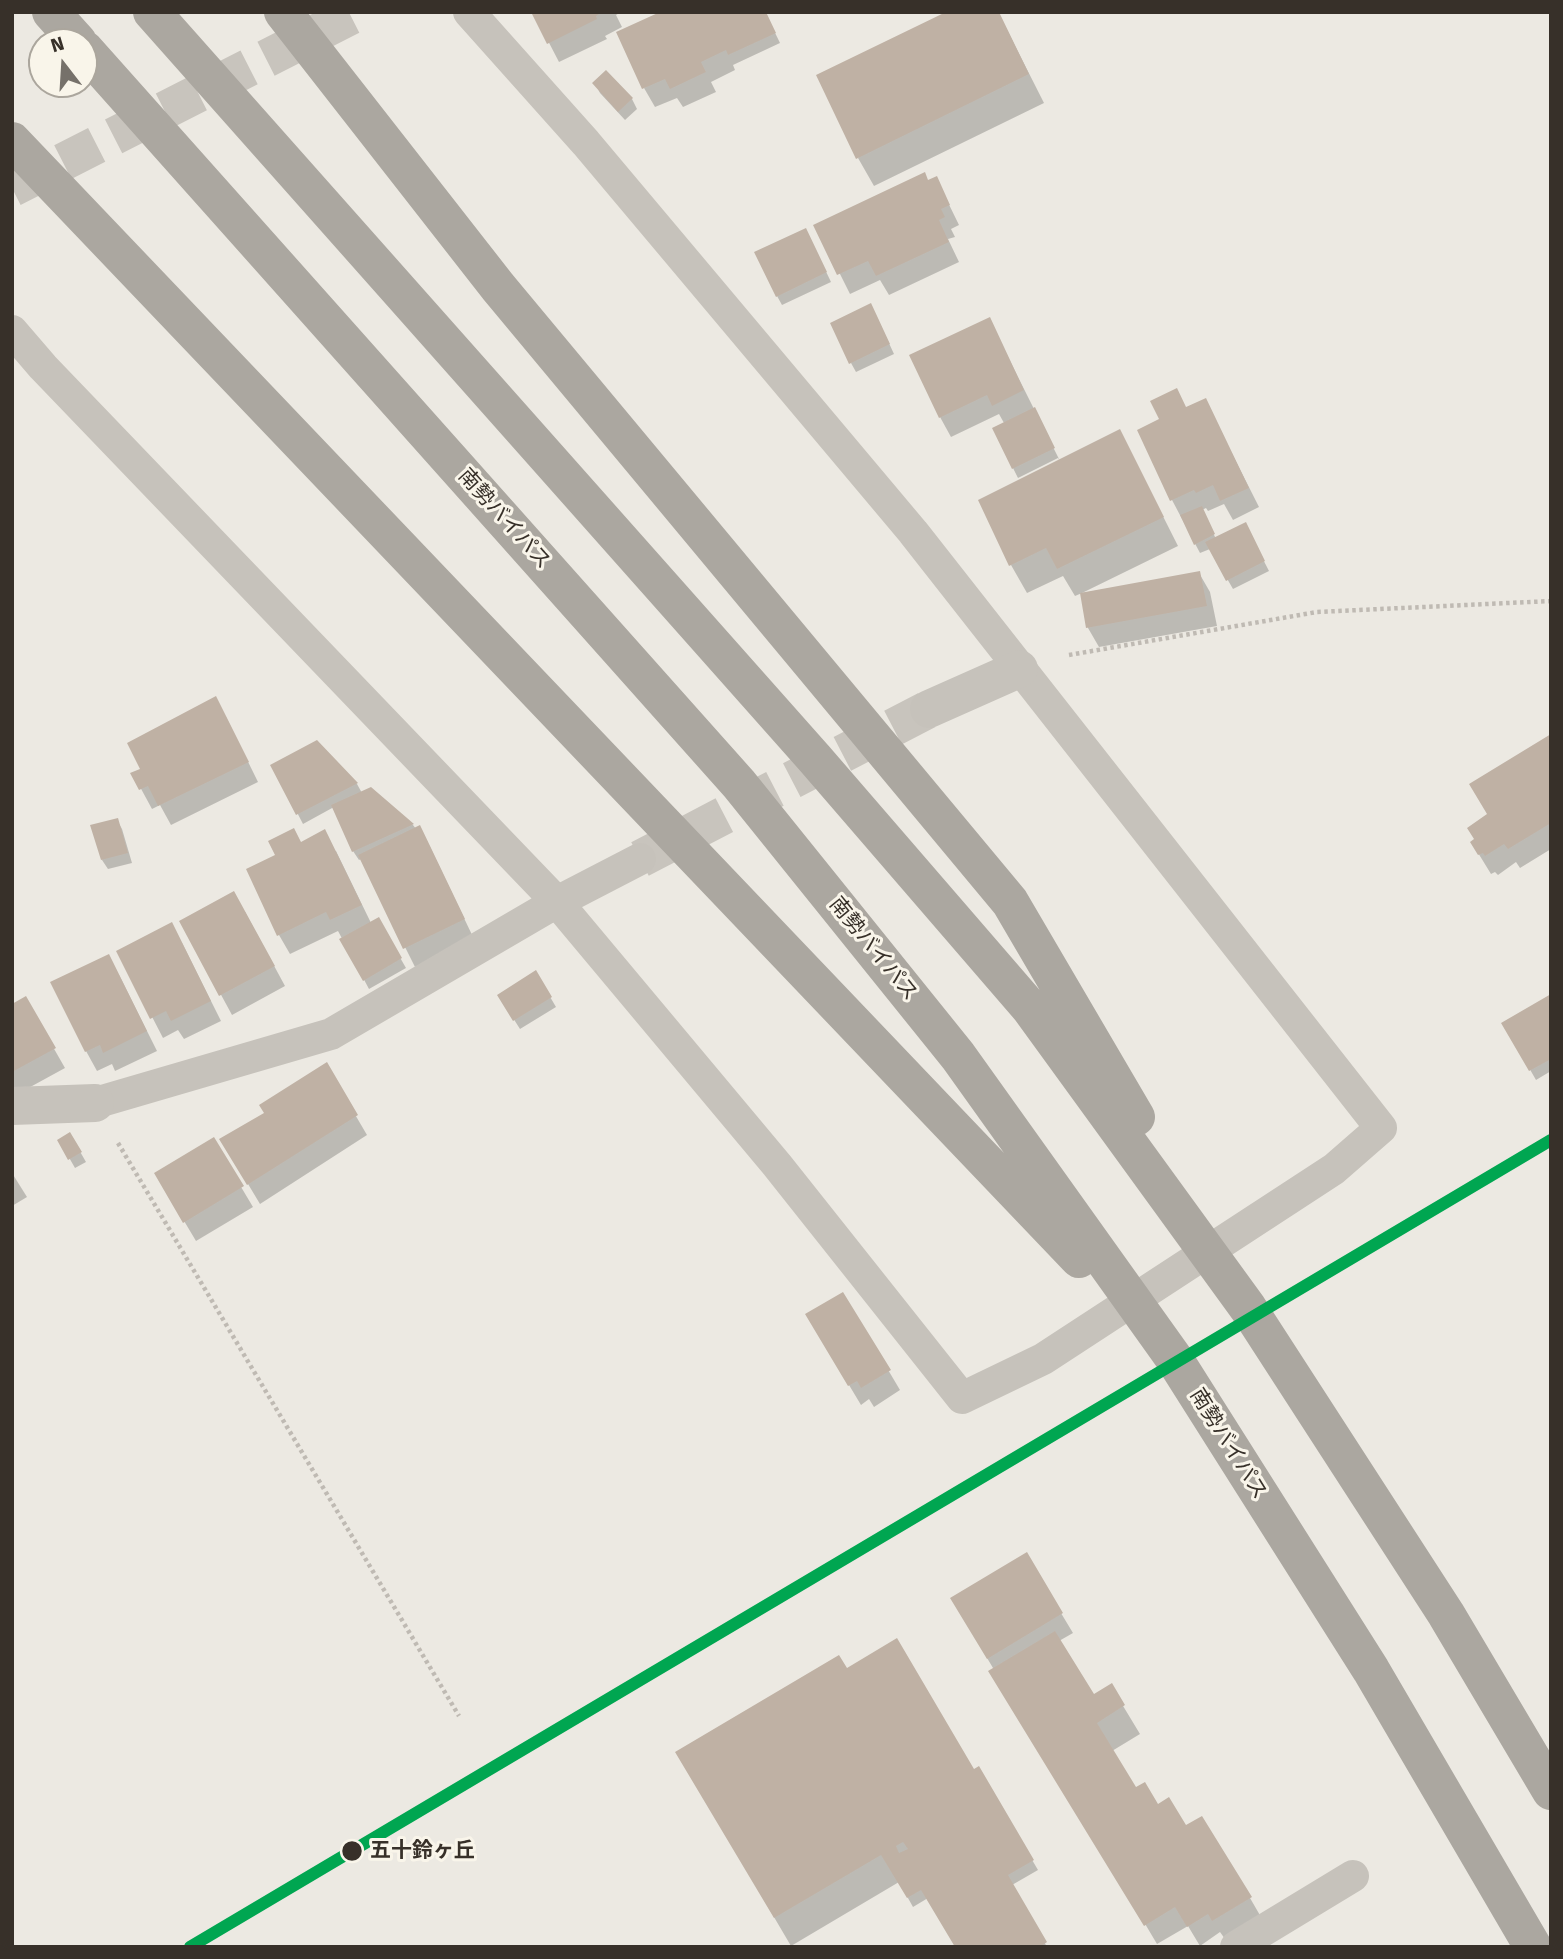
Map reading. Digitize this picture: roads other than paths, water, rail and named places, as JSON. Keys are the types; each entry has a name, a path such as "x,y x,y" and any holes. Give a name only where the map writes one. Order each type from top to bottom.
{"highway":[{"path":"51,12 65,28"},
{"path":"152,12 816,760 1030,1008 1248,1308"},
{"path":"283,12 498,287 1010,902 1248,1308 1446,1614 1551,1791"},
{"name":"南勢バイパス","path":"98,65 739,784 958,1056 1173,1357 1371,1670 1533,1947"},
{"path":"12,141 1173,1357"}],"street":[{"path":"929,709 1018,669"},
{"path":"12,1107 95,1103"}],"lane":[{"path":"12,331 43,367 557,902 777,1165 962,1398 1043,1359 1334,1169 1381,1128 913,532 586,143 469,12"},
{"path":"95,1103 331,1034 557,902 639,859"},
{"path":"1236,1947 1353,1876"}],"tunnel":[{"path":"12,188 358,12"},
{"path":"640,859 929,709"}],"place":[{"name":"五十鈴ヶ丘","path":"352,1851"}]}
